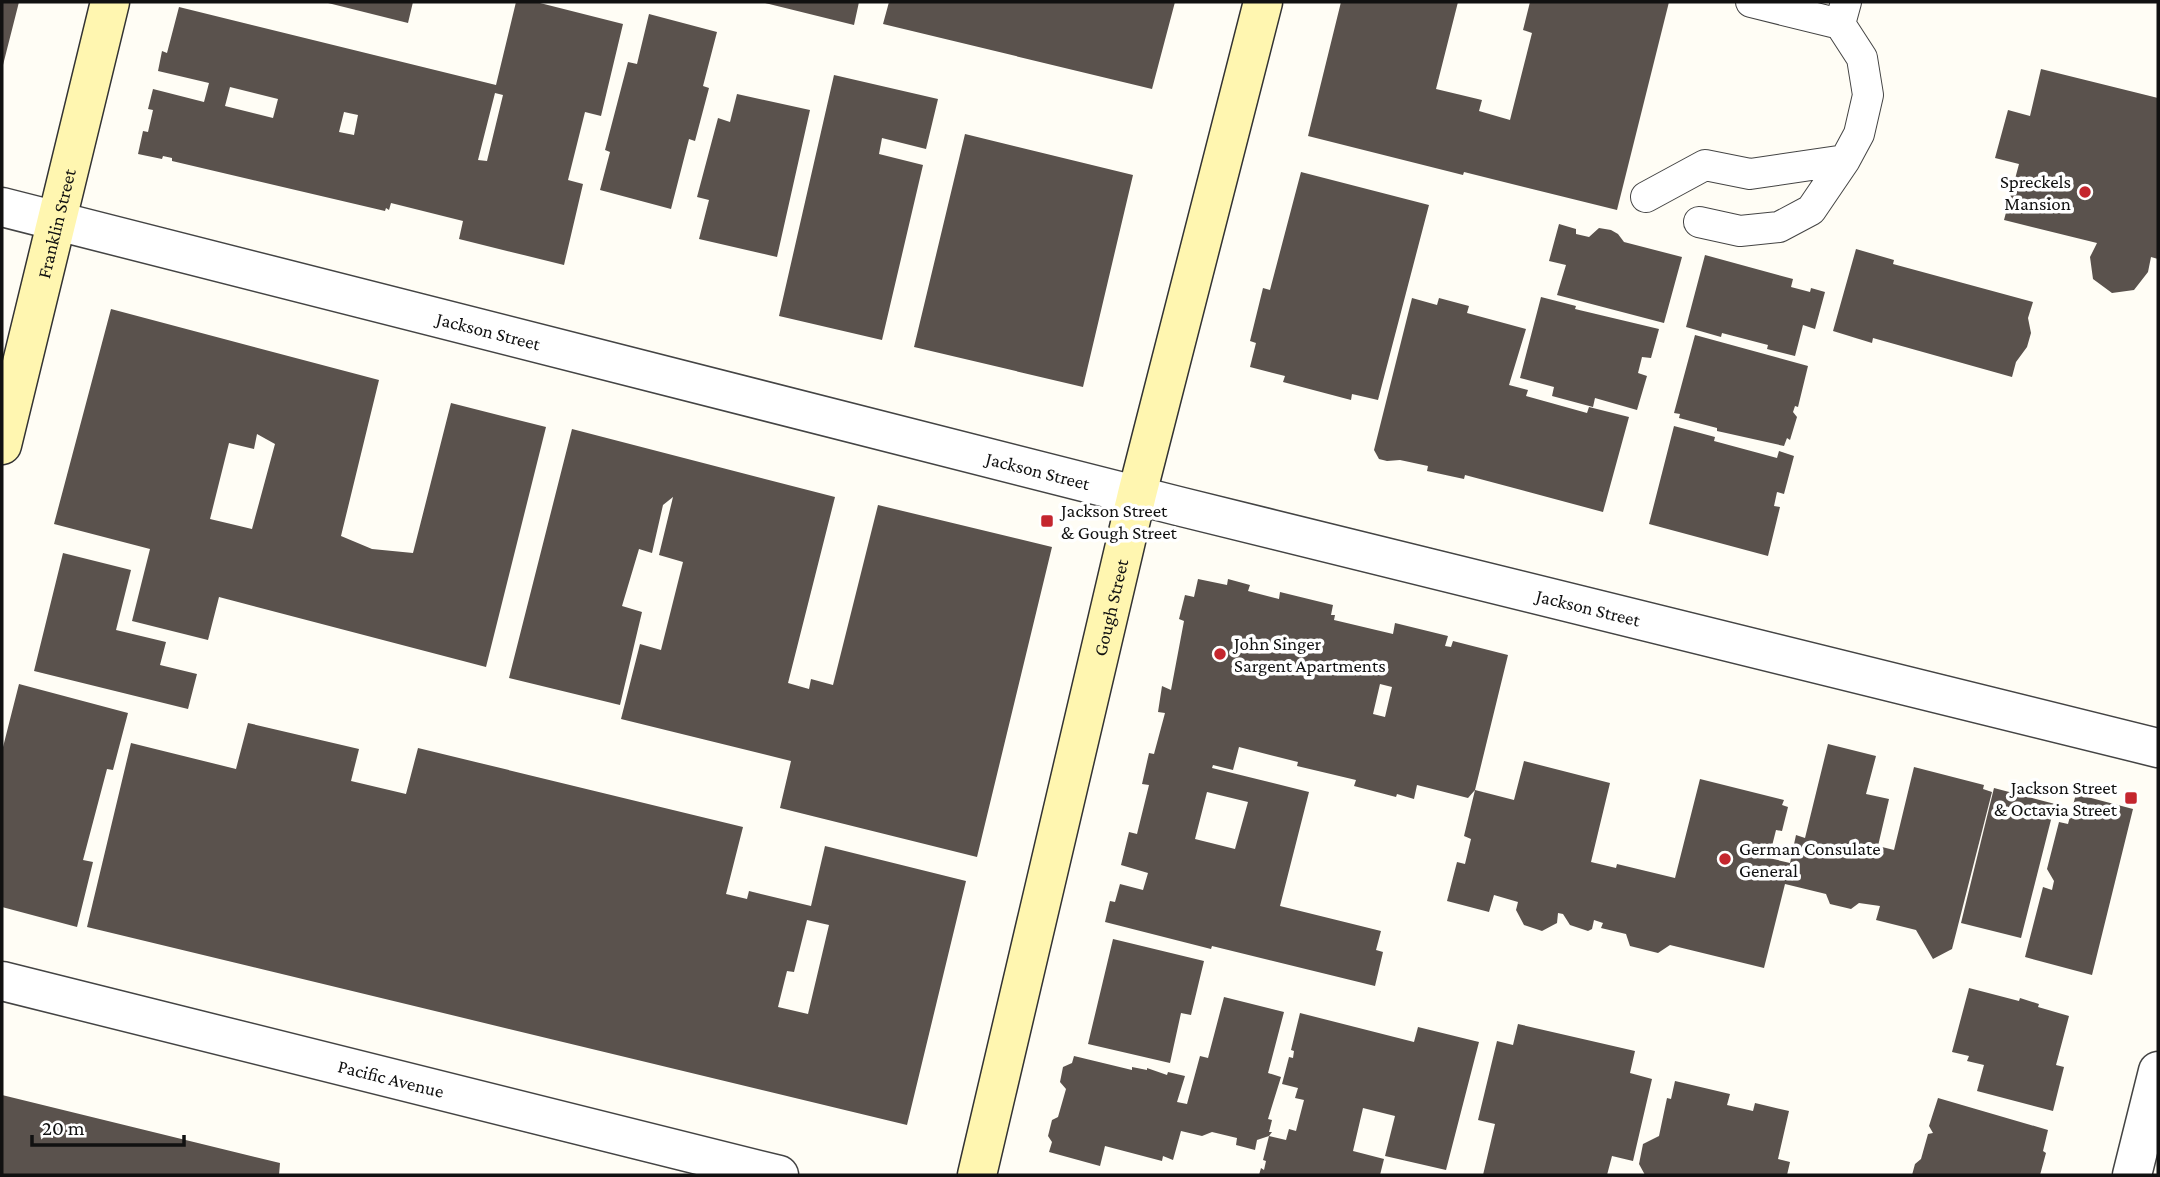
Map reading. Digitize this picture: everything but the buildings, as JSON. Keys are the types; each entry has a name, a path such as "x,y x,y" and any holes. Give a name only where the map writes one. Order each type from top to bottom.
{"street":[{"name":"Franklin Street","path":"2,445 110,2"},
{"name":"Gough Street","path":"977,1175 1137,494 1263,2"},
{"name":"Jackson Street","path":"2,207 1137,494 2158,748"},
{"name":"Pacific Avenue","path":"2,981 779,1175"},
{"path":"2132,1175 2158,1071"}],"lane":[{"path":"1699,222 1740,231 1779,227 1811,210 1859,134 1868,95 1862,58 1843,13 1751,2"},
{"path":"1646,197 1704,165 1750,174 1845,160"}],"place":[{"name":"Spreckels Mansion","path":"2085,192"},
{"name":"Jackson Street & Gough Street","path":"1047,521"},
{"name":"John Singer Sargent Apartments","path":"1220,654"},
{"name":"Jackson Street & Octavia Street","path":"2131,798"},
{"name":"German Consulate General","path":"1725,859"}]}
